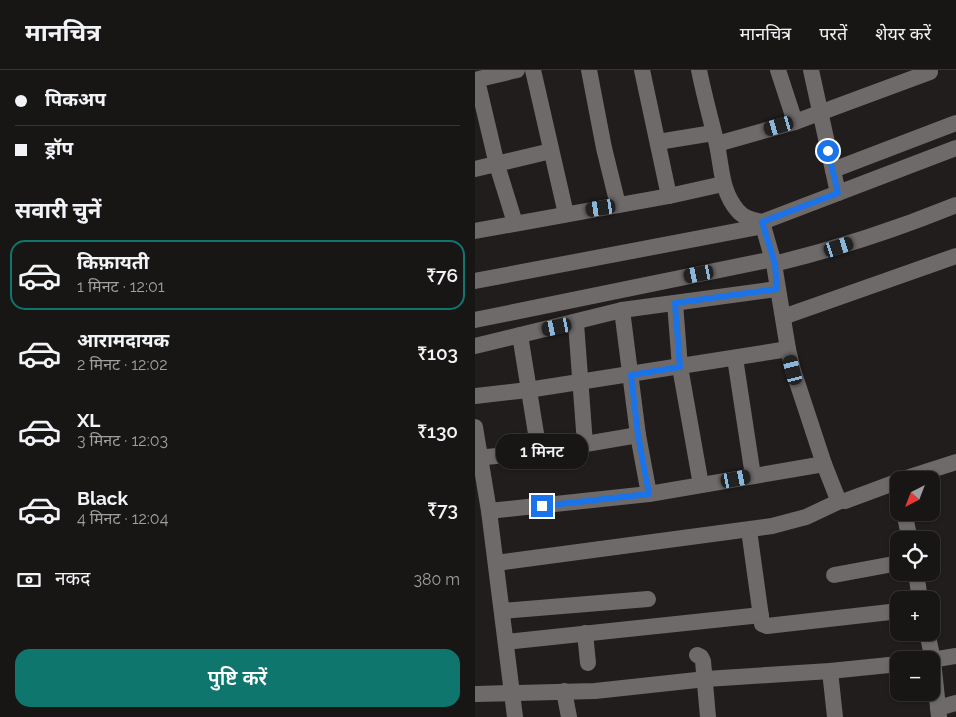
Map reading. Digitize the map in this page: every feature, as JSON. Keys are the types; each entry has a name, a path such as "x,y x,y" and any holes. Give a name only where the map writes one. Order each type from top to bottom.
{"street":[{"path":"515,223 497,165 476,80 517,70"},
{"path":"533,70 566,214"},
{"path":"589,70 603,148 619,205"},
{"path":"642,70 669,196"},
{"path":"699,70 715,138 723,184 739,212 763,224"},
{"path":"777,70 795,122"},
{"path":"811,70 838,193"},
{"path":"658,142 715,138 795,122 930,72"},
{"path":"833,170 956,123"},
{"path":"475,281 763,224 956,148"},
{"path":"475,169 551,151"},
{"path":"475,231 669,196 723,184"},
{"path":"475,320 823,252 956,205"},
{"path":"763,224 774,262 788,349 798,386 824,464 840,501"},
{"path":"783,317 956,256"},
{"path":"475,346 576,323 623,310 777,289"},
{"path":"675,303 680,367 701,485"},
{"path":"623,310 638,435 649,494"},
{"path":"576,323 585,444"},
{"path":"520,335 539,452"},
{"path":"475,396 631,375 788,349"},
{"path":"735,358 753,476"},
{"path":"475,427 478,458 489,511 515,717"},
{"path":"478,458 539,452 638,435"},
{"path":"930,471 956,462"},
{"path":"489,511 649,494 824,464"},
{"path":"496,562 749,530 806,517 840,501 850,500 890,485"},
{"path":"749,530 762,624 767,626 890,612"},
{"path":"833,575 890,565"},
{"path":"502,611 648,599"},
{"path":"506,642 761,616"},
{"path":"585,634 588,663"},
{"path":"697,655 701,656 703,661 708,717"},
{"path":"940,659 956,656"},
{"path":"475,694 595,690 705,679 830,671 890,665"},
{"path":"830,671 835,717"},
{"path":"564,691 569,717"},
{"path":"938,713 956,703"}],"route":[{"path":"542,506 649,494 638,435 631,375 680,367 675,303 777,289 775,264 762,222 838,193 828,151"}]}
